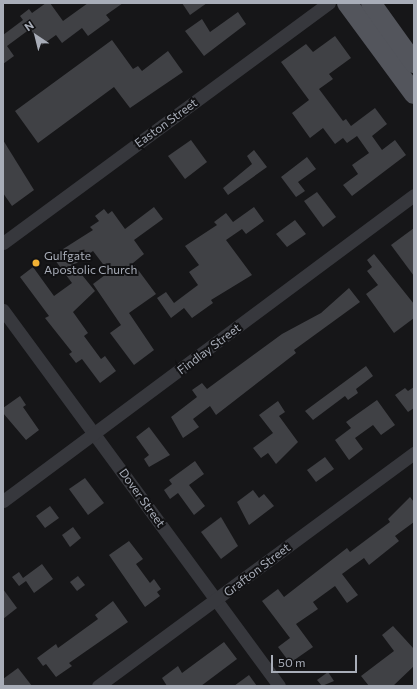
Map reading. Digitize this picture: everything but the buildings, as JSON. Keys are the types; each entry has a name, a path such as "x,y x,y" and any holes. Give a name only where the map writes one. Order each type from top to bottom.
{"main road":[{"path":"347,3 414,94"},
{"path":"371,3 414,63"}],"street":[{"name":"Easton Street","path":"3,243 329,3"},
{"name":"Findlay Street","path":"3,501 95,434 414,195"},
{"name":"Dover Street","path":"3,310 279,686"},
{"name":"Grafton Street","path":"98,686 414,453"}],"place":[{"name":"Gulfgate Apostolic Church","path":"36,263"}]}
